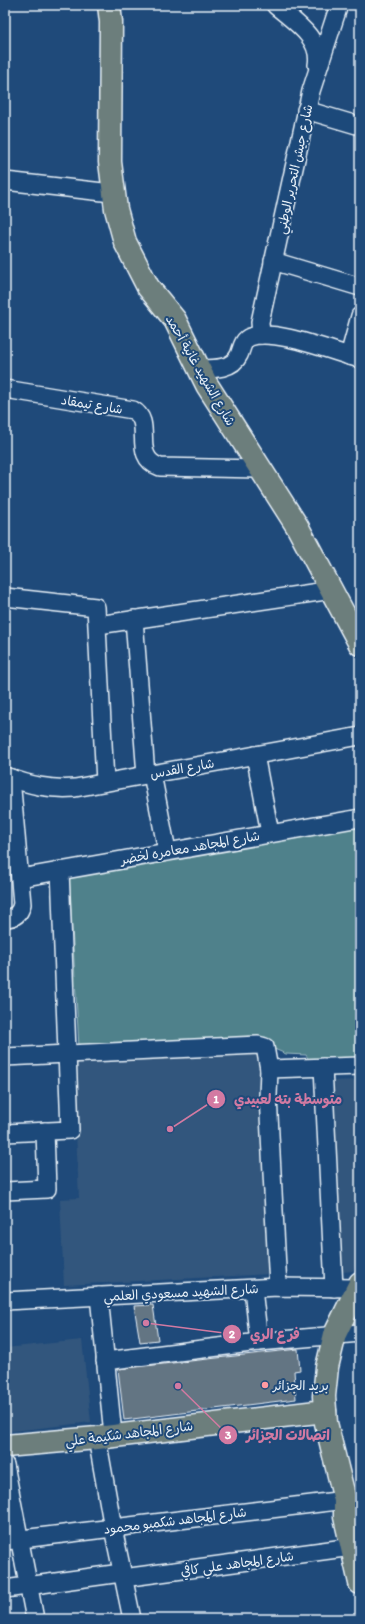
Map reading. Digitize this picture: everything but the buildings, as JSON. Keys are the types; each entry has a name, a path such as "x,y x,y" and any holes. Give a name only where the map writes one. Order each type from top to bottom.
{"main road":[{"name":"شارع الشهيد غانية أحمد","path":"109,5 111,22 110,162 112,193 120,226 132,257 148,287 181,331 198,369 259,469 297,526 360,644"},
{"path":"359,1287 335,1334 327,1367 324,1396 325,1411 352,1505 360,1583"},
{"name":"شارع المجاهد شكيمة علي","path":"5,1446 325,1411"}],"street":[{"path":"275,5 299,26 316,46 319,55 316,75"},
{"name":"شارع جيش التحرير الوطني","path":"261,335 260,322 306,110 339,5"},
{"path":"306,110 360,126"},
{"path":"5,181 112,193"},
{"path":"273,261 360,287"},
{"path":"198,369 216,370 233,363 239,356 248,337 261,335 276,335 354,358 360,316"},
{"name":"شارع تيمقاد","path":"5,389 133,410 139,414 142,420 144,448 147,458 160,467 259,469"},
{"path":"98,625 332,590"},
{"path":"5,597 96,607 105,782"},
{"path":"134,619 149,774 167,851"},
{"name":"شارع القدس","path":"8,777 49,788 75,788 360,736"},
{"path":"255,755 270,833"},
{"path":"5,918 14,916 21,909 20,878 9,805 8,777"},
{"name":"شارع المجاهد معامره لخضر","path":"20,878 360,818"},
{"path":"5,1133 70,1130 60,870"},
{"path":"5,1057 258,1045 265,1046 269,1068 268,1096 278,1287"},
{"path":"269,1068 360,1066"},
{"path":"323,1067 334,1288"},
{"path":"5,1191 47,1189 45,1131"},
{"name":"شارع الشهيد مسعودي العلمي","path":"5,1301 278,1287 359,1287"},
{"path":"253,1289 258,1342"},
{"path":"99,1296 105,1361 105,1436 113,1528 132,1619"},
{"path":"105,1361 258,1342 335,1334 360,1333"},
{"path":"5,1464 12,1540 29,1587 35,1619"},
{"name":"شارع المجاهد شكمبو محمود","path":"12,1540 113,1528 352,1505"},
{"name":"شارع المجاهد علي كافي","path":"5,1589 122,1575 356,1542"}],"shaded area":[{"path":"260,1052 270,1274 64,1285 60,1199 79,1198 73,1061"},
{"path":"360,1080 360,1257 353,1271 341,1272 332,1081"},
{"path":"82,1340 91,1422 5,1432 5,1348"}],"green space":[{"path":"360,825 360,1060 311,1063 306,1055 286,1054 272,1048 266,1037 79,1047 69,875"}],"place":[{"name":"متوسطة بته لعبيدي","path":"170,1129"},
{"name":"فرع الري","path":"146,1323"},
{"name":"بريد الجزائر","path":"265,1385"},
{"name":"اتصالات الجزائر","path":"178,1386"}]}
